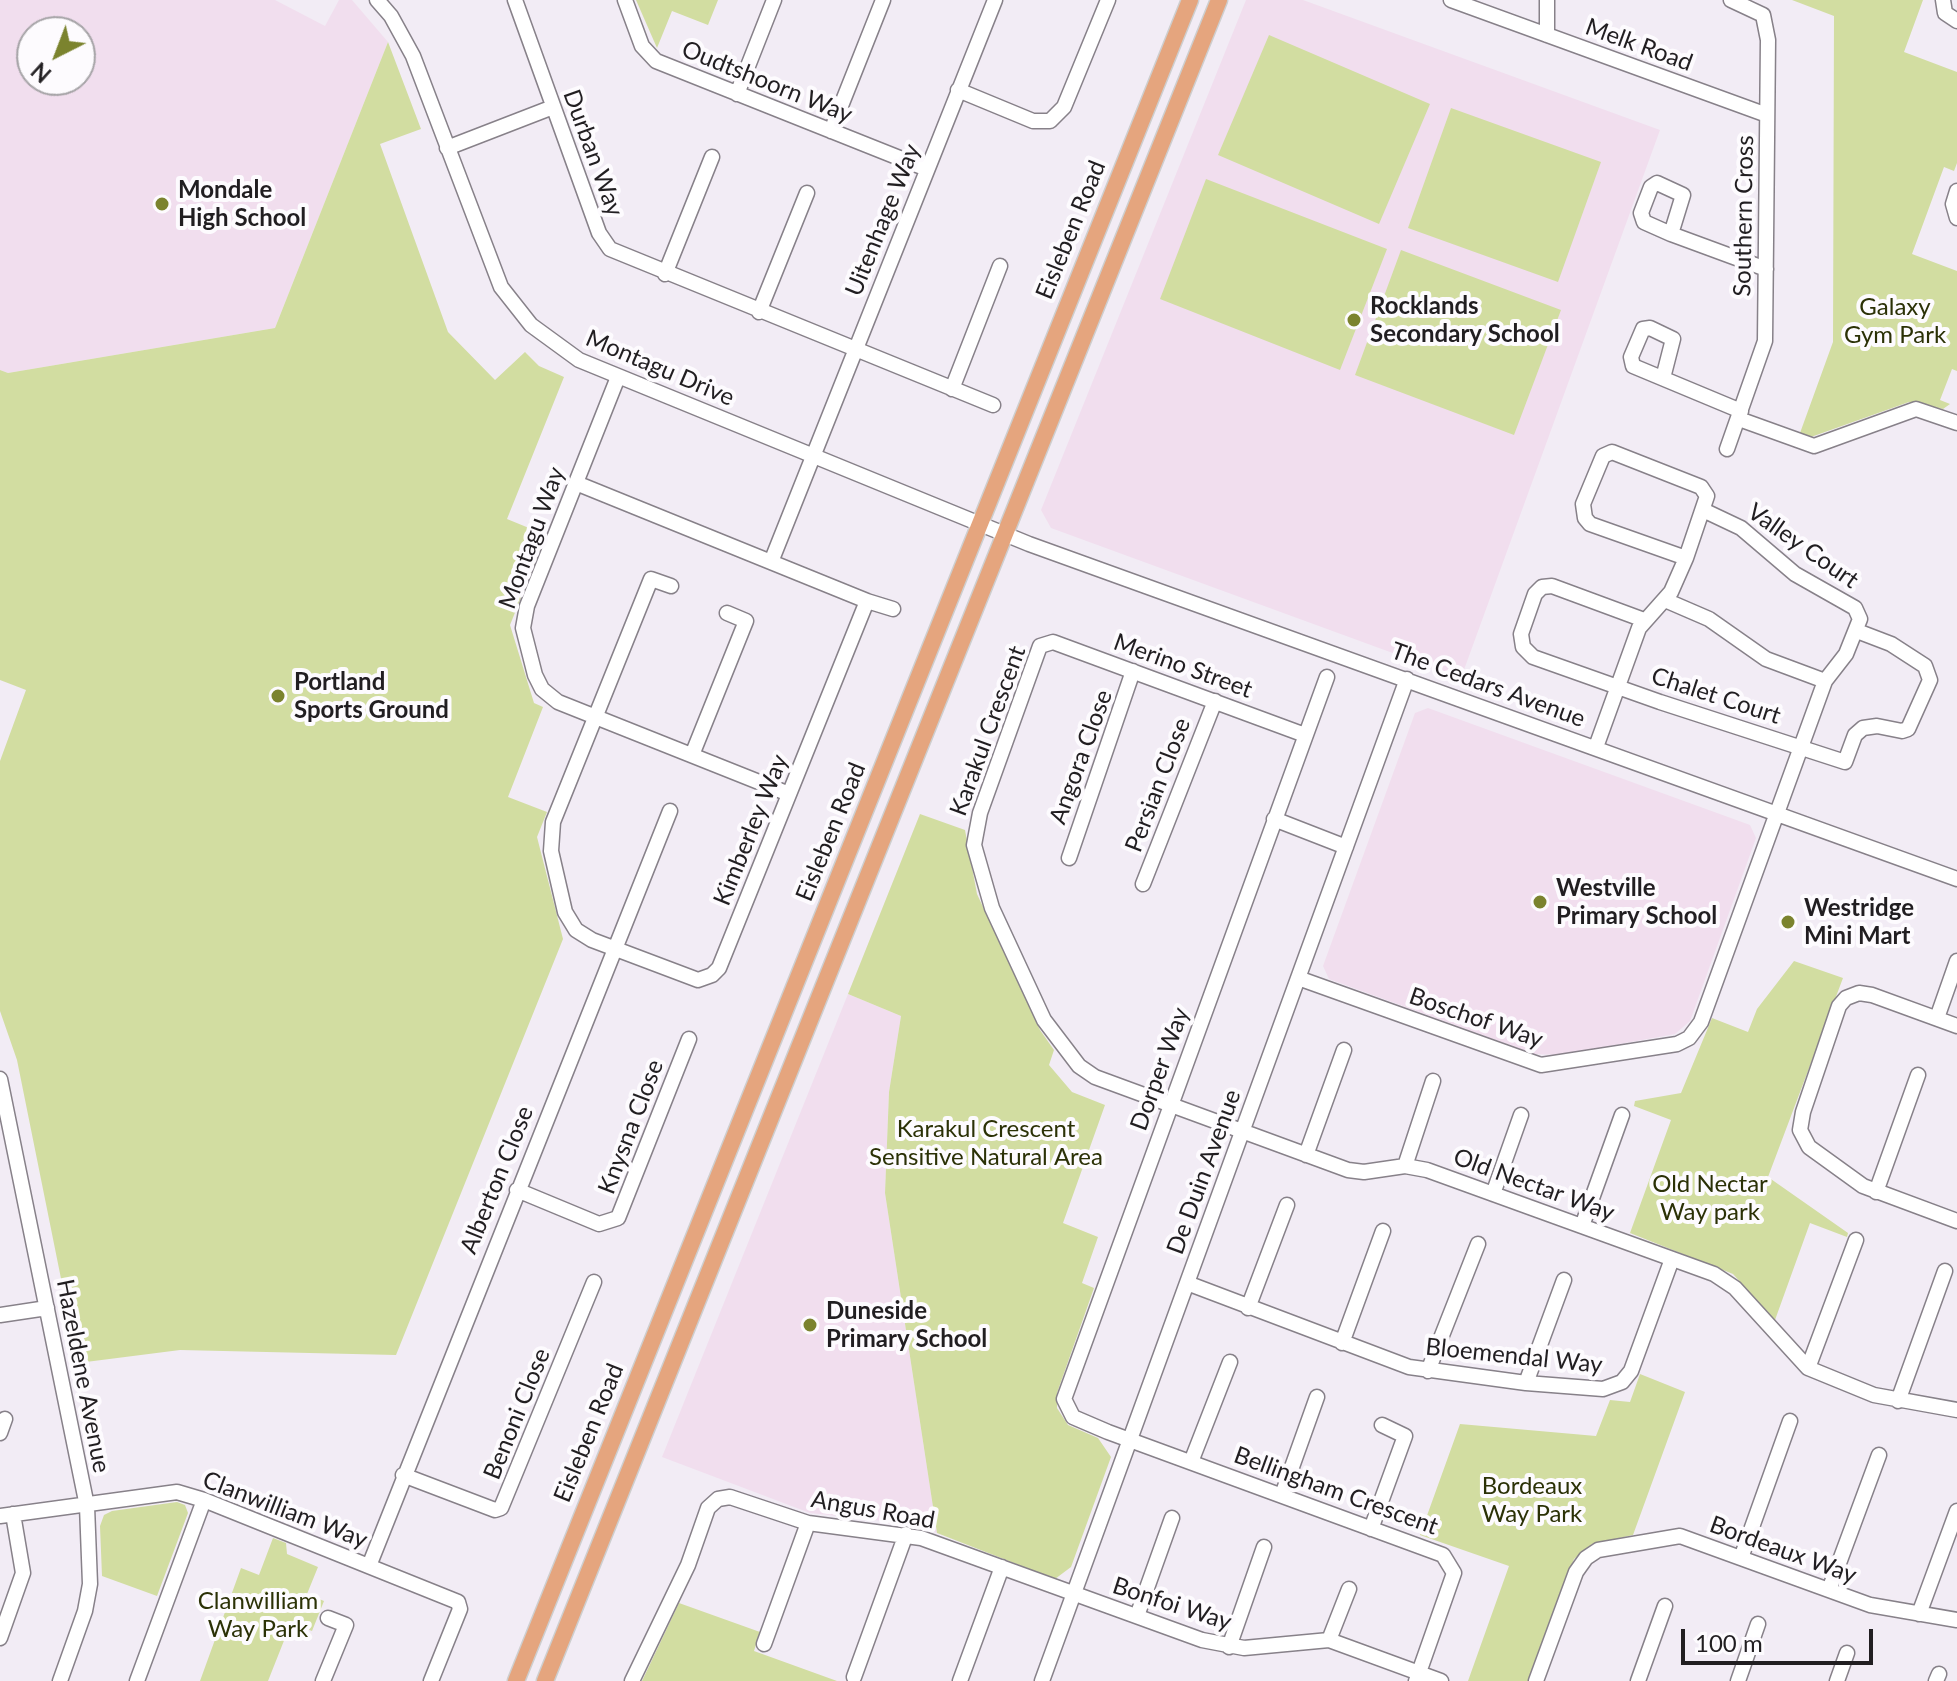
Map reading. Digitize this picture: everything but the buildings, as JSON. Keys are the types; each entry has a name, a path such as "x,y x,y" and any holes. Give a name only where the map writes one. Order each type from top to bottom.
{"main road":[{"name":"Eisleben Road","path":"516,1681 1190,0"},
{"name":"Eisleben Road","path":"545,1681 1219,0"}],"street":[{"name":"Montagu Drive","path":"377,0 391,16 413,56 495,275 518,310 556,346 618,377 981,522"},
{"name":"Durban Way","path":"515,0 602,239 618,256 993,405"},
{"name":"Oudtshoorn Way","path":"625,0 649,56 663,65 927,169"},
{"path":"737,94 774,0"},
{"path":"831,131 883,0"},
{"name":"Uitenhage Way","path":"771,562 995,0"},
{"path":"958,90 1033,121 1050,121 1064,107 1108,0"},
{"name":"Melk Road","path":"1451,0 1767,115"},
{"path":"1547,0 1547,35"},
{"name":"Southern Cross","path":"1727,449 1764,346 1766,269 1767,21 1757,10 1731,0"},
{"path":"1943,0 1945,13 1957,21"},
{"path":"447,148 553,107"},
{"path":"665,274 712,157"},
{"path":"1957,191 1953,204 1957,218"},
{"path":"759,312 807,193"},
{"path":"1671,234 1766,269"},
{"path":"952,389 1000,266"},
{"name":"Montagu Way","path":"618,377 527,606 523,628 542,689 558,702 789,794"},
{"path":"1663,378 1814,446 1909,410 1955,417"},
{"path":"1596,747 1644,620 1665,600 1686,558 1707,496 1701,487 1612,452 1599,463 1583,504 1582,511 1590,524 1686,558"},
{"path":"576,483 893,609"},
{"name":"Valley Court","path":"1703,510 1741,528 1795,574 1855,608 1860,619 1857,631"},
{"name":"The Cedars Avenue","path":"981,522 1029,544 1957,879"},
{"path":"613,949 585,937 571,925 551,851 553,822 651,579 671,586"},
{"name":"Chalet Court","path":"1644,620 1552,586 1542,587 1535,594 1521,634 1523,647 1533,657 1847,762 1850,745 1863,728 1877,726 1902,731 1913,723 1930,680 1929,672 1897,647 1857,631"},
{"path":"1665,600 1709,619 1766,659 1825,681"},
{"name":"Kimberley Way","path":"613,949 691,979 705,979 715,973 867,601"},
{"path":"692,755 746,621 727,613"},
{"name":"Boschof Way","path":"1298,978 1535,1064 1554,1065 1677,1044 1689,1038 1701,1022 1825,681 1846,654 1857,631"},
{"name":"Merino Street","path":"1046,642 1305,735"},
{"name":"Karakul Crescent","path":"1046,642 1040,646 980,813 974,845 981,880 1044,1020 1079,1066 1095,1077 1243,1131"},
{"name":"Angora Close","path":"1069,858 1133,671"},
{"name":"Dorper Way","path":"1130,1439 1073,1417 1064,1399 1327,677"},
{"name":"De Duin Avenue","path":"1042,1681 1407,679"},
{"name":"Persian Close","path":"1143,884 1215,701"},
{"name":"Alberton Close","path":"369,1566 670,811"},
{"path":"1274,819 1346,847"},
{"path":"1937,1018 1957,961"},
{"path":"1957,1026 1859,993 1846,998 1839,1006 1803,1112 1800,1130 1809,1147 1876,1192 1957,1221"},
{"name":"Knysna Close","path":"517,1190 599,1224 618,1218 689,1039"},
{"path":"1306,1155 1344,1050"},
{"path":"1876,1192 1918,1075"},
{"name":"Hazeldene Avenue","path":"0,1079 87,1506 90,1584 85,1611 60,1681"},
{"path":"1405,1166 1433,1081"},
{"path":"1493,1194 1521,1115"},
{"path":"1582,1226 1622,1115"},
{"name":"Old Nectar Way","path":"1243,1131 1348,1170 1405,1166 1427,1170 1672,1259 1729,1283 1808,1368 1898,1401 1957,1410"},
{"path":"1248,1308 1287,1205"},
{"path":"1342,1343 1383,1231"},
{"path":"1808,1368 1856,1240"},
{"path":"1428,1371 1478,1244"},
{"name":"Bloemendal Way","path":"1187,1283 1342,1343 1428,1371 1603,1389 1622,1382 1631,1371 1672,1259"},
{"path":"1898,1401 1945,1271"},
{"path":"1526,1383 1564,1280"},
{"name":"Benoni Close","path":"403,1475 495,1510 501,1508 594,1282"},
{"path":"0,1315 47,1308"},
{"path":"1191,1462 1230,1362"},
{"path":"1282,1495 1317,1397"},
{"path":"0,1433 5,1419"},
{"path":"1741,1558 1790,1421"},
{"path":"1371,1529 1405,1436 1382,1425"},
{"name":"Bellingham Crescent","path":"1130,1439 1438,1552 1454,1573 1418,1677"},
{"path":"1829,1590 1879,1455"},
{"name":"Clanwilliam Way","path":"6,1515 177,1492 204,1500 460,1604 431,1681"},
{"name":"Angus Road","path":"632,1681 713,1503 724,1497 736,1497 808,1523 906,1534 1074,1594"},
{"path":"137,1681 204,1500"},
{"path":"1919,1614 1957,1511"},
{"path":"0,1638 23,1573 6,1515"},
{"path":"1137,1616 1172,1518"},
{"path":"764,1644 808,1523"},
{"path":"854,1677 906,1534"},
{"name":"Bordeaux Way","path":"1536,1681 1576,1572 1586,1558 1598,1550 1680,1536 1886,1610 1957,1620"},
{"path":"1229,1647 1264,1547"},
{"path":"960,1681 1002,1567"},
{"path":"1329,1640 1349,1589"},
{"name":"Bonfoi Way","path":"1074,1594 1229,1647 1329,1640 1418,1677 1441,1681"},
{"path":"1638,1681 1665,1606"},
{"path":"323,1681 346,1625 328,1618"},
{"path":"1738,1681 1758,1624"},
{"path":"1837,1681 1847,1653"}],"shaded area":[{"name":"Mondale High School","path":"0,0 275,0 325,26 339,0 352,0 388,42 275,328 8,373 0,370"},
{"name":"Rocklands Secondary School","path":"1246,0 1303,0 1660,130 1461,678 1051,528 1041,510"},
{"name":"Westville Primary School","path":"1428,708 1750,825 1756,838 1690,1021 1675,1034 1559,1055 1534,1054 1329,979 1323,966 1415,713"},
{"name":"Duneside Primary School","path":"848,994 901,1016 889,1092 885,1193 937,1533 912,1524 810,1513 662,1457"}],"green space":[{"path":"636,0 718,0 708,25 672,11 657,48"},
{"name":"Galaxy Gym Park","path":"1792,0 1923,0 1904,52 1957,72 1957,163 1954,171 1944,167 1912,254 1957,271 1957,371 1952,369 1940,400 1950,404 1943,409 1909,402 1811,437 1800,433 1833,342 1834,16"},
{"path":"1269,35 1430,104 1379,224 1218,155"},
{"name":"Portland Sports Ground","path":"388,42 421,129 380,144 448,332 495,380 525,352 539,366 564,377 507,519 546,535 510,625 534,703 543,707 508,797 547,812 537,837 563,939 396,1355 180,1350 78,1363 17,1060 0,1011 0,761 26,690 0,680 0,370 8,373 275,328"},
{"path":"1451,108 1601,162 1558,282 1408,228"},
{"path":"1206,179 1387,249 1340,370 1160,299"},
{"path":"1401,250 1561,310 1514,435 1355,375"},
{"name":"Karakul Crescent Sensitive Natural Area","path":"920,814 965,830 977,894 1040,1030 1054,1050 1049,1065 1072,1092 1105,1105 1063,1223 1098,1237 1082,1283 1094,1288 1057,1393 1057,1408 1068,1425 1098,1438 1111,1457 1071,1567 1055,1579 937,1533 885,1193 889,1092 901,1016 848,994"},
{"name":"Old Nectar Way park","path":"1794,961 1843,978 1768,1177 1848,1233 1847,1237 1810,1223 1775,1320 1733,1274 1630,1233 1671,1120 1634,1106 1635,1101 1681,1093 1712,1018 1748,1032 1757,1009"},
{"name":"Bordeaux Way Park","path":"1640,1374 1685,1392 1633,1535 1592,1544 1574,1559 1528,1681 1468,1681 1509,1566 1420,1535 1460,1424 1596,1436 1610,1400 1630,1402"},
{"path":"177,1502 185,1505 188,1513 157,1596 102,1576 100,1526 104,1515 112,1511"},
{"name":"Clanwilliam Way Park","path":"273,1538 286,1543 287,1554 318,1567 307,1594 324,1601 312,1631 291,1623 268,1681 200,1681 241,1568 259,1575"},
{"path":"679,1603 760,1632 754,1651 837,1681 642,1681"}],"place":[{"name":"Mondale High School","path":"162,204"},
{"name":"Rocklands Secondary School","path":"1354,320"},
{"name":"Portland Sports Ground","path":"278,696"},
{"name":"Westville Primary School","path":"1540,902"},
{"name":"Westridge Mini Mart","path":"1788,922"},
{"name":"Duneside Primary School","path":"810,1325"}]}
